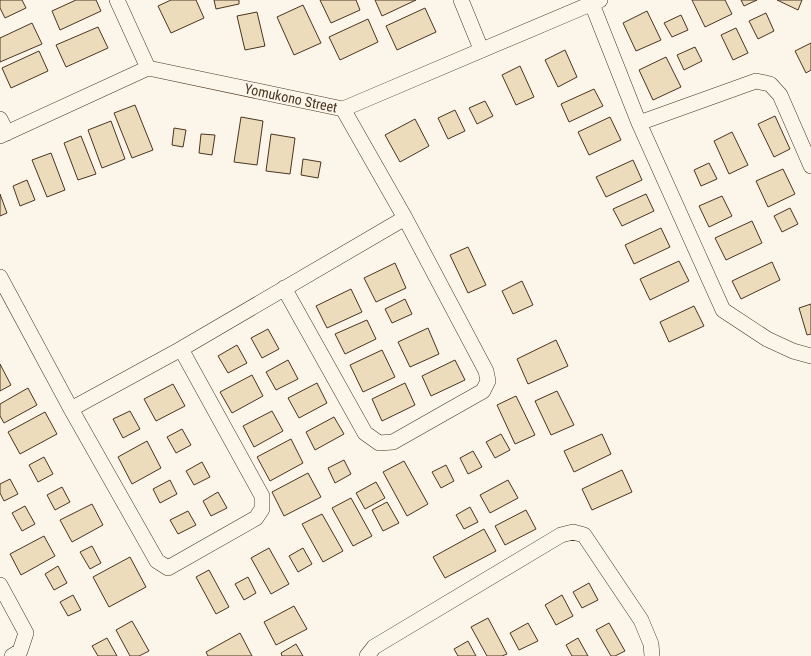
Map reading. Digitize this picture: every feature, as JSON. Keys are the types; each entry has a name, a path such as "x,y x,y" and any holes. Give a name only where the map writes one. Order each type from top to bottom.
{"street":[{"path":"0,119 3,134 148,68 117,0"},
{"path":"461,0 480,49"},
{"path":"596,2 639,123 723,310 767,339 793,351 811,356"},
{"name":"Yomukono Street","path":"148,68 343,109 480,49 596,2"},
{"path":"639,123 756,81 770,84 780,95 811,166"},
{"path":"284,288 365,433 379,443 393,442 483,391 488,381 486,372 405,218 343,109"},
{"path":"71,409 182,349 405,218"},
{"path":"0,277 5,299 71,409 157,561 168,568 180,563 256,518 262,509 262,496 182,349"},
{"path":"367,656 374,648 547,543 561,535 573,532 584,535 641,620 651,644 652,656"},
{"path":"0,585 26,633 20,651 12,656"}],"building":[{"path":"0,0 22,0 26,8 5,18 0,8"},
{"path":"76,0 96,0 101,11 60,30 52,11"},
{"path":"171,0 196,0 204,18 171,33 158,6"},
{"path":"214,0 239,0 239,4 216,9"},
{"path":"320,0 356,0 360,10 331,23"},
{"path":"375,0 416,0 382,16"},
{"path":"692,0 725,0 732,14 705,27"},
{"path":"741,0 757,0 744,6"},
{"path":"777,0 802,0 798,10"},
{"path":"303,5 321,43 294,55 277,17"},
{"path":"425,8 436,32 397,50 386,26"},
{"path":"647,11 661,40 636,51 623,23"},
{"path":"257,12 265,46 245,50 237,16"},
{"path":"766,13 774,31 758,39 749,21"},
{"path":"681,15 688,30 672,37 664,23"},
{"path":"368,19 378,42 340,60 329,37"},
{"path":"32,23 42,44 0,62 0,38"},
{"path":"98,27 108,48 66,67 56,45"},
{"path":"736,28 748,53 733,60 721,35"},
{"path":"811,43 811,70 806,73 795,51"},
{"path":"695,47 702,61 684,70 677,55"},
{"path":"565,50 577,77 558,87 545,60"},
{"path":"39,51 48,71 11,88 2,68"},
{"path":"666,57 681,87 653,100 639,70"},
{"path":"520,66 534,97 516,105 502,75"},
{"path":"594,89 603,106 569,122 561,104"},
{"path":"485,101 493,116 477,124 469,108"},
{"path":"135,105 153,150 132,158 114,113"},
{"path":"455,110 465,131 448,139 438,118"},
{"path":"775,116 790,149 774,157 758,124"},
{"path":"241,117 263,121 257,165 234,162"},
{"path":"610,117 621,140 589,155 578,132"},
{"path":"415,119 429,146 400,162 385,135"},
{"path":"111,121 125,159 102,168 88,130"},
{"path":"174,128 186,130 183,147 172,145"},
{"path":"732,132 748,165 729,174 714,141"},
{"path":"201,134 215,135 212,155 199,153"},
{"path":"271,134 295,138 290,174 266,171"},
{"path":"81,136 96,174 78,180 64,143"},
{"path":"51,153 65,190 47,197 32,160"},
{"path":"303,159 321,162 318,178 301,175"},
{"path":"633,160 642,180 606,197 596,177"},
{"path":"709,163 717,179 701,186 694,170"},
{"path":"783,169 795,194 768,207 756,181"},
{"path":"27,180 35,200 20,206 13,186"},
{"path":"0,194 7,213 0,216"},
{"path":"646,194 654,211 622,226 613,209"},
{"path":"722,196 732,216 709,227 699,206"},
{"path":"790,208 798,224 782,232 774,216"},
{"path":"752,221 762,243 726,260 715,238"},
{"path":"661,228 670,247 634,264 625,245"},
{"path":"468,247 486,285 468,293 450,255"},
{"path":"679,261 689,281 650,300 640,279"},
{"path":"772,262 780,280 741,299 732,281"},
{"path":"395,263 406,288 376,302 364,278"},
{"path":"522,281 533,305 513,314 502,291"},
{"path":"351,289 362,312 327,328 316,306"},
{"path":"405,299 412,314 392,323 385,309"},
{"path":"811,304 811,334 807,335 799,308"},
{"path":"694,306 704,326 669,342 660,322"},
{"path":"367,320 376,339 345,354 335,334"},
{"path":"428,328 439,354 410,367 398,342"},
{"path":"268,329 279,349 262,358 251,338"},
{"path":"556,340 568,366 528,384 517,359"},
{"path":"237,345 247,363 228,373 218,356"},
{"path":"382,350 395,377 363,392 350,365"},
{"path":"288,360 298,379 276,390 266,372"},
{"path":"455,360 465,380 431,396 422,376"},
{"path":"0,364 11,385 0,391"},
{"path":"252,375 263,396 232,413 220,392"},
{"path":"317,383 327,403 299,418 288,398"},
{"path":"405,383 415,405 382,421 372,399"},
{"path":"173,384 185,406 156,421 144,399"},
{"path":"28,388 37,405 4,423 0,416 0,404"},
{"path":"557,391 574,425 551,435 535,401"},
{"path":"516,396 535,435 515,444 497,405"},
{"path":"130,411 140,429 123,438 113,419"},
{"path":"272,411 283,431 254,447 243,426"},
{"path":"45,412 57,434 20,454 8,432"},
{"path":"334,417 344,434 315,450 306,432"},
{"path":"182,429 191,445 176,453 167,437"},
{"path":"501,434 510,450 495,458 486,442"},
{"path":"602,434 611,454 574,472 564,451"},
{"path":"291,439 303,463 270,481 257,457"},
{"path":"147,441 161,468 132,484 118,457"},
{"path":"473,451 482,467 468,474 460,458"},
{"path":"44,457 53,474 38,482 29,465"},
{"path":"344,460 351,474 335,483 328,468"},
{"path":"404,461 428,504 407,516 383,472"},
{"path":"202,462 210,477 194,485 186,471"},
{"path":"446,465 454,481 441,488 432,472"},
{"path":"622,470 632,492 592,510 582,489"},
{"path":"308,473 321,497 284,516 272,492"},
{"path":"10,479 18,494 4,501 0,493 0,484"},
{"path":"170,480 177,494 160,503 153,489"},
{"path":"508,480 518,498 490,513 480,495"},
{"path":"376,482 385,498 365,509 356,493"},
{"path":"62,487 70,502 55,510 47,495"},
{"path":"218,492 227,508 211,516 203,501"},
{"path":"351,498 372,536 353,546 332,508"},
{"path":"387,502 399,523 383,531 372,510"},
{"path":"92,504 103,525 72,542 60,520"},
{"path":"25,506 35,524 22,531 12,513"},
{"path":"470,507 478,522 464,529 456,515"},
{"path":"526,510 536,529 505,545 495,526"},
{"path":"188,511 196,525 178,534 170,520"},
{"path":"322,514 343,551 323,562 302,524"},
{"path":"484,529 496,551 445,578 433,557"},
{"path":"44,536 55,556 21,575 10,554"},
{"path":"92,546 101,563 90,569 80,552"},
{"path":"269,548 289,584 271,594 251,558"},
{"path":"303,548 312,564 298,572 289,556"},
{"path":"130,557 146,587 109,607 93,577"},
{"path":"58,566 67,583 54,590 45,574"},
{"path":"209,570 229,607 216,614 196,577"},
{"path":"248,577 256,593 244,600 235,584"},
{"path":"589,583 598,600 582,608 573,592"},
{"path":"73,595 81,610 68,616 60,602"},
{"path":"562,595 573,616 556,625 545,605"},
{"path":"294,606 307,629 276,645 264,622"},
{"path":"488,618 507,654 502,656 487,656 471,627"},
{"path":"132,621 149,651 139,656 130,656 116,630"},
{"path":"528,623 538,641 519,650 510,633"},
{"path":"609,623 625,651 615,656 611,656 596,630"},
{"path":"240,633 252,656 208,656 206,652"},
{"path":"107,638 117,656 98,656 92,646"},
{"path":"578,638 588,656 572,656 566,645"},
{"path":"468,641 476,656 458,656 454,649"},
{"path":"296,644 303,656 282,656 281,653"}]}
